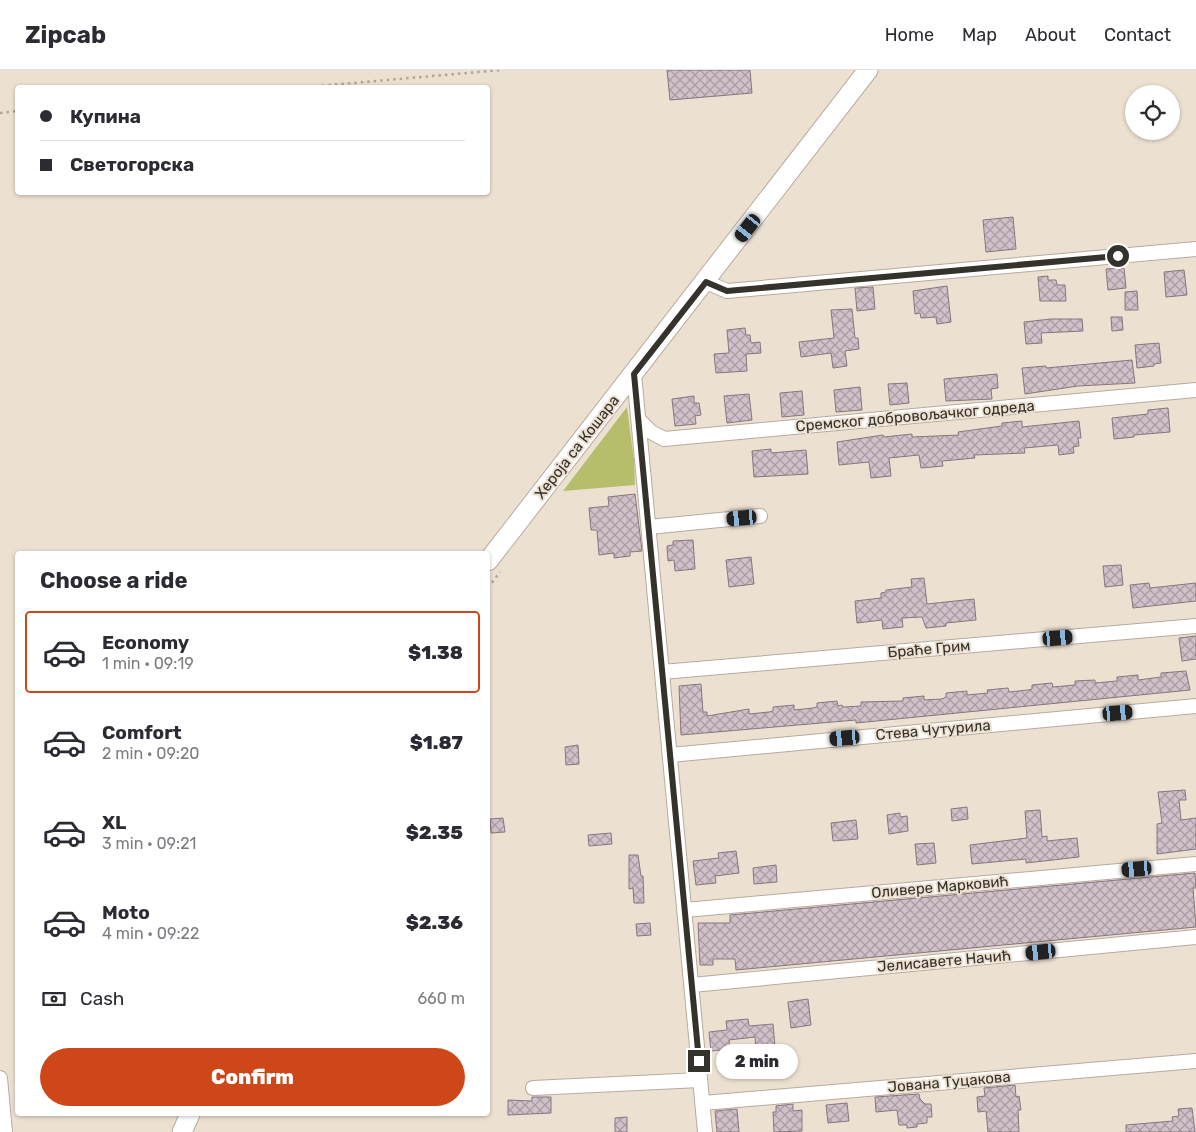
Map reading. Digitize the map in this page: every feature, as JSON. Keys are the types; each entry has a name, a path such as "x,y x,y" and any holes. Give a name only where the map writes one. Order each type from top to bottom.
{"street":[{"name":"Хероја са Кошара","path":"490,558 706,282 868,70"},
{"path":"706,282 727,291 1196,249"},
{"path":"634,374 640,421 705,1132"},
{"name":"Сремског добровољачког одреда","path":"640,421 651,432 664,439 1196,390"},
{"path":"649,526 760,516"},
{"name":"Браће Грим","path":"662,672 1196,626"},
{"name":"Стева Чутурила","path":"670,754 1196,706"},
{"name":"Оливере Марковић","path":"684,910 1196,864"},
{"name":"Јелисавете Начић","path":"692,985 1196,937"},
{"name":"Јована Туцакова","path":"703,1103 1196,1061"},
{"path":"0,1078 5,1132"},
{"path":"533,1088 700,1080"},
{"path":"182,1132 189,1116"}],"path":[{"path":"330,85 501,70"},
{"path":"0,113 15,111"}],"green space":[{"path":"627,407 634,460 635,485 563,491"}],"building":[{"path":"667,70 750,70 752,93 670,100"},
{"path":"1013,217 1016,249 986,252 983,220"},
{"path":"1124,268 1126,288 1108,290 1106,269"},
{"path":"1184,270 1187,295 1166,297 1164,272"},
{"path":"1048,276 1048,280 1056,280 1057,285 1065,285 1066,301 1040,301 1038,277"},
{"path":"947,286 951,322 937,324 936,317 921,318 920,313 915,314 913,291"},
{"path":"873,287 875,309 857,311 855,288"},
{"path":"1137,291 1138,310 1125,310 1125,292"},
{"path":"852,309 855,338 858,338 859,349 845,351 847,366 833,368 831,353 801,357 799,342 834,338 831,310"},
{"path":"1111,317 1122,317 1123,330 1112,331"},
{"path":"1051,319 1082,319 1083,331 1041,333 1042,343 1026,344 1024,322"},
{"path":"745,328 746,335 750,335 751,343 760,342 761,353 746,354 747,371 716,373 714,354 729,353 727,330"},
{"path":"1159,343 1161,363 1154,364 1154,366 1137,368 1135,345"},
{"path":"1132,360 1135,383 1078,386 1025,394 1022,368 1046,366 1046,368"},
{"path":"997,374 998,388 991,389 992,399 946,401 944,379"},
{"path":"907,383 909,403 890,405 888,384"},
{"path":"860,387 862,410 836,412 834,390"},
{"path":"802,391 804,415 782,417 780,393"},
{"path":"749,394 752,420 727,423 724,396"},
{"path":"694,396 694,403 699,403 701,415 695,416 696,424 675,426 672,399"},
{"path":"1168,408 1170,432 1114,439 1112,418 1148,414 1148,410"},
{"path":"1022,421 1022,427 1079,421 1081,438 1078,438 1079,446 1073,447 1074,453 1059,455 1058,445 1024,448 1025,453 974,455 975,458 942,461 943,466 921,468 919,455 889,458 891,476 871,478 869,462 839,465 837,442 883,435 884,437 912,434 912,437 959,435 958,432 1002,426 1002,423"},
{"path":"771,449 771,453 806,450 808,474 754,477 752,451"},
{"path":"635,494 642,551 630,552 630,556 614,558 614,553 599,555 597,530 591,530 589,508 609,506 608,497"},
{"path":"693,540 695,569 675,571 674,560 668,561 667,546 673,545 673,541"},
{"path":"751,557 754,584 729,587 726,560"},
{"path":"1121,565 1123,585 1105,587 1103,566"},
{"path":"924,578 927,604 974,599 976,620 946,623 946,626 926,628 922,617 902,618 903,627 883,629 882,620 857,623 855,601 881,598 881,593 886,592 886,590 912,587 911,579"},
{"path":"1149,583 1150,588 1196,583 1196,601 1133,608 1130,585"},
{"path":"1196,636 1196,659 1182,661 1179,638"},
{"path":"1186,671 1190,690 856,723 856,720 681,735 679,686 701,684 703,712 707,712 707,716 749,709 749,714 769,712 773,711 773,707 794,705 794,710 813,708 817,707 817,703 837,701 838,706 842,705 843,707 861,706 861,702 903,701 903,698 924,696 924,700 942,699 946,697 946,693 967,691 967,695 988,693 987,690 1008,688 1009,692 1032,689 1032,685 1052,683 1053,687 1075,685 1075,681 1095,680 1095,683 1117,681 1117,677 1138,675 1138,680 1161,677 1161,673"},
{"path":"578,745 579,764 566,765 565,747"},
{"path":"1185,790 1186,800 1179,800 1181,820 1196,818 1196,849 1157,854 1157,824 1162,823 1158,792"},
{"path":"967,807 968,819 952,821 951,809"},
{"path":"1040,810 1042,837 1047,836 1047,841 1077,838 1079,857 1026,863 1026,859 972,864 970,845 1027,838 1025,811"},
{"path":"900,813 900,817 907,816 908,831 889,834 887,815"},
{"path":"503,818 505,832 491,833 490,819"},
{"path":"856,820 858,839 833,841 831,823"},
{"path":"611,833 612,844 589,846 588,835"},
{"path":"934,843 936,863 917,865 915,844"},
{"path":"736,851 739,873 715,876 716,883 696,885 693,861 719,858 718,853"},
{"path":"629,855 638,855 641,876 643,876 644,903 634,903 633,888 629,889"},
{"path":"776,865 777,882 754,884 753,868"},
{"path":"1195,873 1196,888 1193,888 1196,927 736,970 735,959 713,959 713,965 700,965 698,923 730,923 730,915"},
{"path":"650,923 651,935 637,936 636,924"},
{"path":"808,999 811,1025 791,1028 788,1002"},
{"path":"748,1019 749,1026 773,1024 775,1047 756,1048 755,1037 729,1040 730,1049 711,1051 709,1032 727,1030 726,1021"},
{"path":"1015,1085 1016,1097 1019,1096 1021,1110 1018,1110 1019,1132 988,1132 986,1111 978,1112 977,1097 985,1096 984,1088"},
{"path":"919,1094 920,1099 925,1104 931,1104 932,1117 927,1117 927,1123 907,1128 907,1125 899,1125 897,1110 876,1112 875,1097"},
{"path":"532,1097 551,1097 551,1113 508,1115 508,1100 532,1101"},
{"path":"847,1103 849,1121 828,1123 826,1105"},
{"path":"793,1104 793,1111 802,1110 802,1131 774,1132 773,1112 776,1112 776,1106"},
{"path":"1192,1108 1195,1132 1126,1132 1126,1125 1173,1121 1172,1117 1179,1116 1178,1109"},
{"path":"737,1109 739,1132 717,1132 715,1111"},
{"path":"627,1117 627,1132 615,1132 615,1118"}],"route":[{"path":"699,1061 640,421 634,374 706,282 727,291 1118,256"}]}
